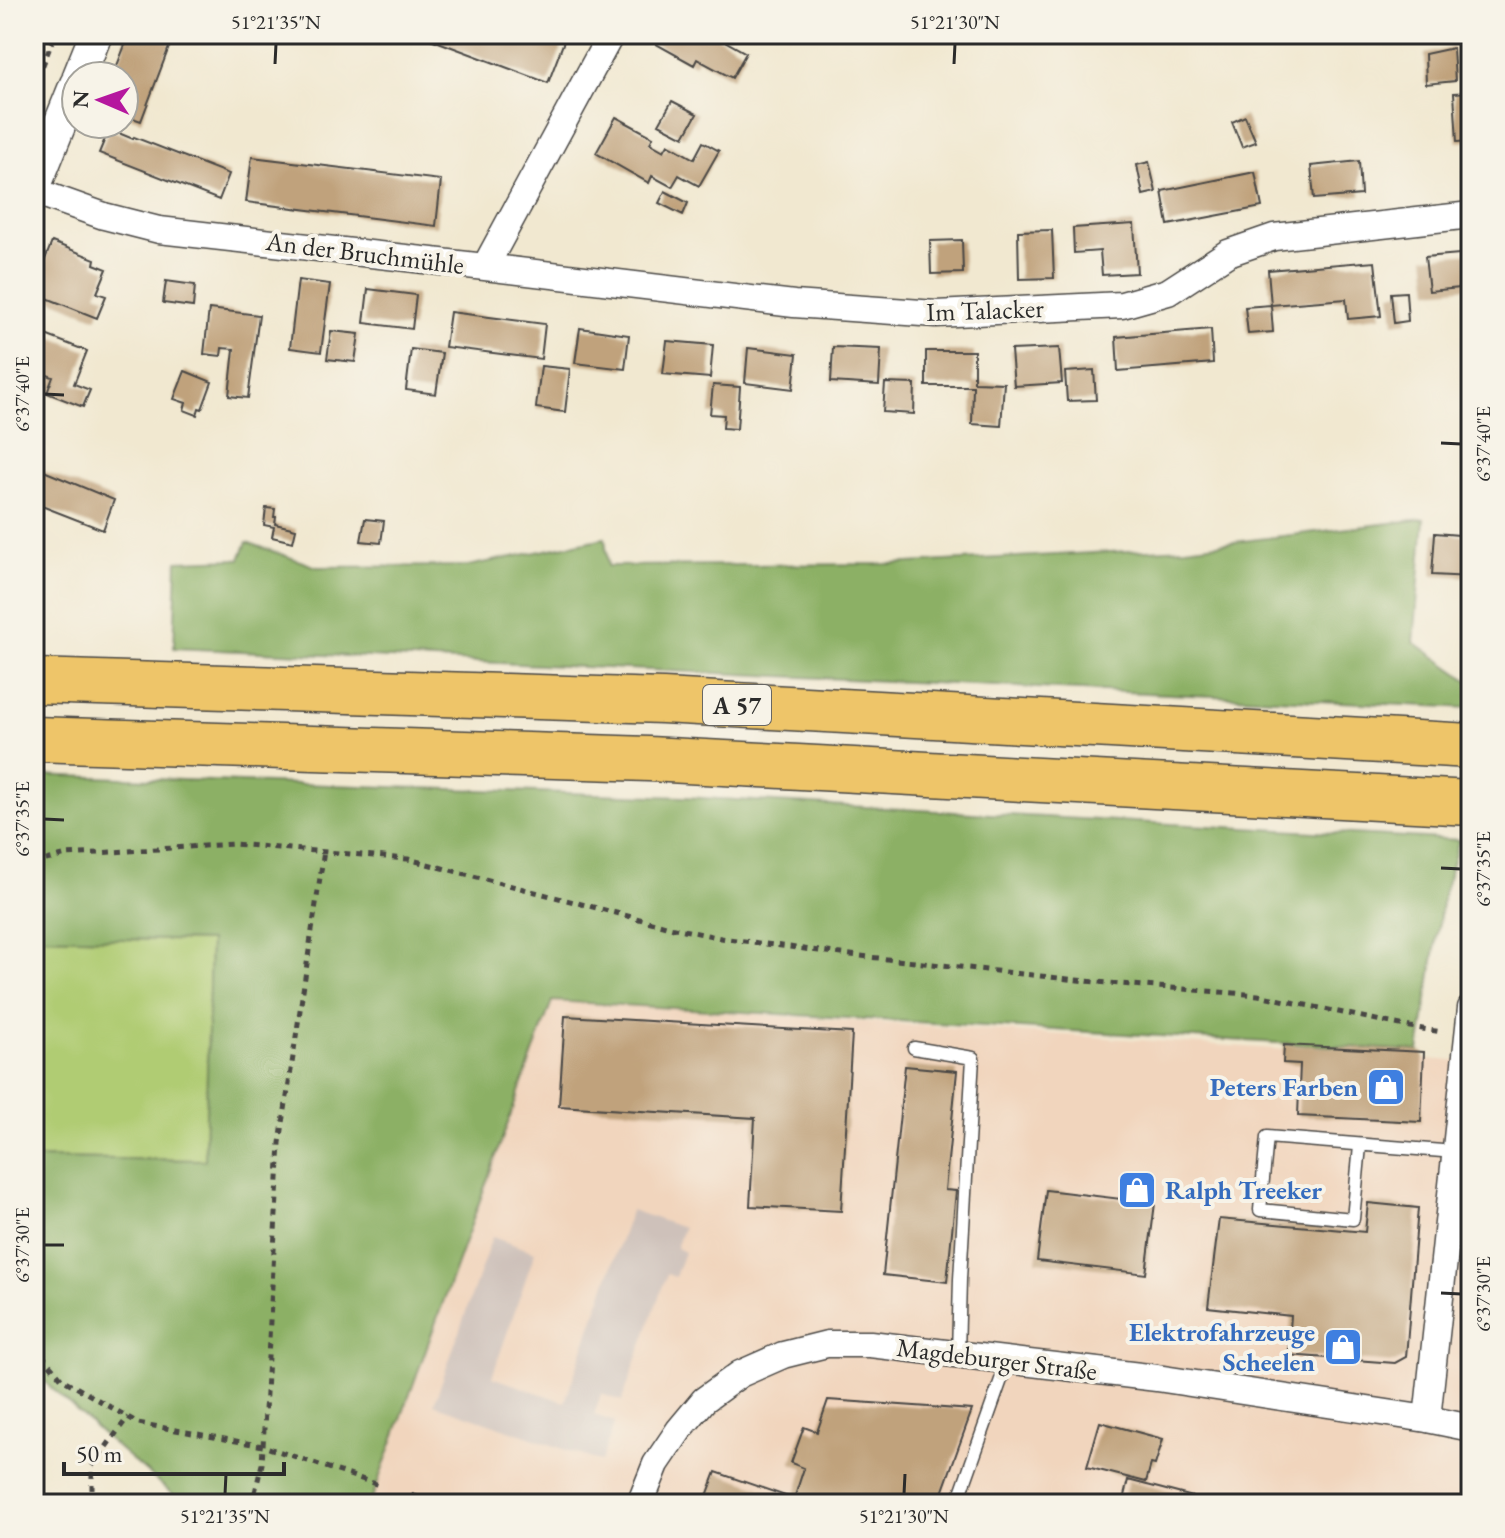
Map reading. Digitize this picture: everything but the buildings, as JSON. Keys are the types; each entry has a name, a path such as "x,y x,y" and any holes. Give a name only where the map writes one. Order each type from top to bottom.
{"highway":[{"name":"A 57","path":"34,681 663,701 1455,745"},
{"name":"A 57","path":"34,739 649,759 1453,802"}],"street":[{"path":"85,60 96,34"},
{"name":"An der Bruchmühle","path":"34,189 104,216 159,230 485,267 611,34"},
{"path":"34,189 60,124"},
{"name":"Im Talacker","path":"485,267 794,304 936,314 1122,305 1168,292 1228,253 1274,237 1471,215"},
{"path":"1427,1419 1471,1008"},
{"name":"Magdeburger Straße","path":"640,1504 656,1464 704,1400 740,1374 783,1355 827,1344 870,1344 1157,1378 1471,1428"}],"lane":[{"path":"914,1048 973,1058 958,1354"},
{"path":"1360,1146 1353,1219 1260,1210 1267,1137 1455,1152"},
{"path":"957,1504 1008,1360"}],"path":[{"path":"34,88 55,34"},
{"path":"34,863 67,855 233,844 408,859 721,938 1095,982 1258,995 1410,1027 1467,1035"},
{"path":"252,1504 262,1464 280,1143 324,851"},
{"path":"34,1346 62,1379 138,1423 263,1446 379,1485"},
{"path":"92,1502 92,1466 128,1417"},
{"path":"408,1494 437,1504"}],"shaded area":[{"path":"552,1001 1471,1062 1471,1504 370,1504"},
{"path":"631,1210 683,1228 676,1248 684,1252 675,1277 667,1274 622,1401 601,1394 594,1415 615,1422 601,1462 434,1404 492,1237 535,1252 492,1377 565,1402"}],"green space":[{"path":"1424,519 1414,642 1469,681 1471,708 174,648 177,561 240,559 247,542 317,567 468,566 605,538 608,566 890,564 1185,548"},
{"path":"34,775 684,797 1459,840 1443,896 1419,1051 552,1001 370,1504 184,1504 34,1372 34,1158 205,1160 210,941 34,937"},
{"path":"34,937 210,941 205,1160 34,1158"}],"place":[{"name":"Peters Farben","path":"1386,1087"},
{"name":"Ralph Treeker","path":"1137,1190"},
{"name":"Elektrofahrzeuge Scheelen","path":"1343,1347"}]}
